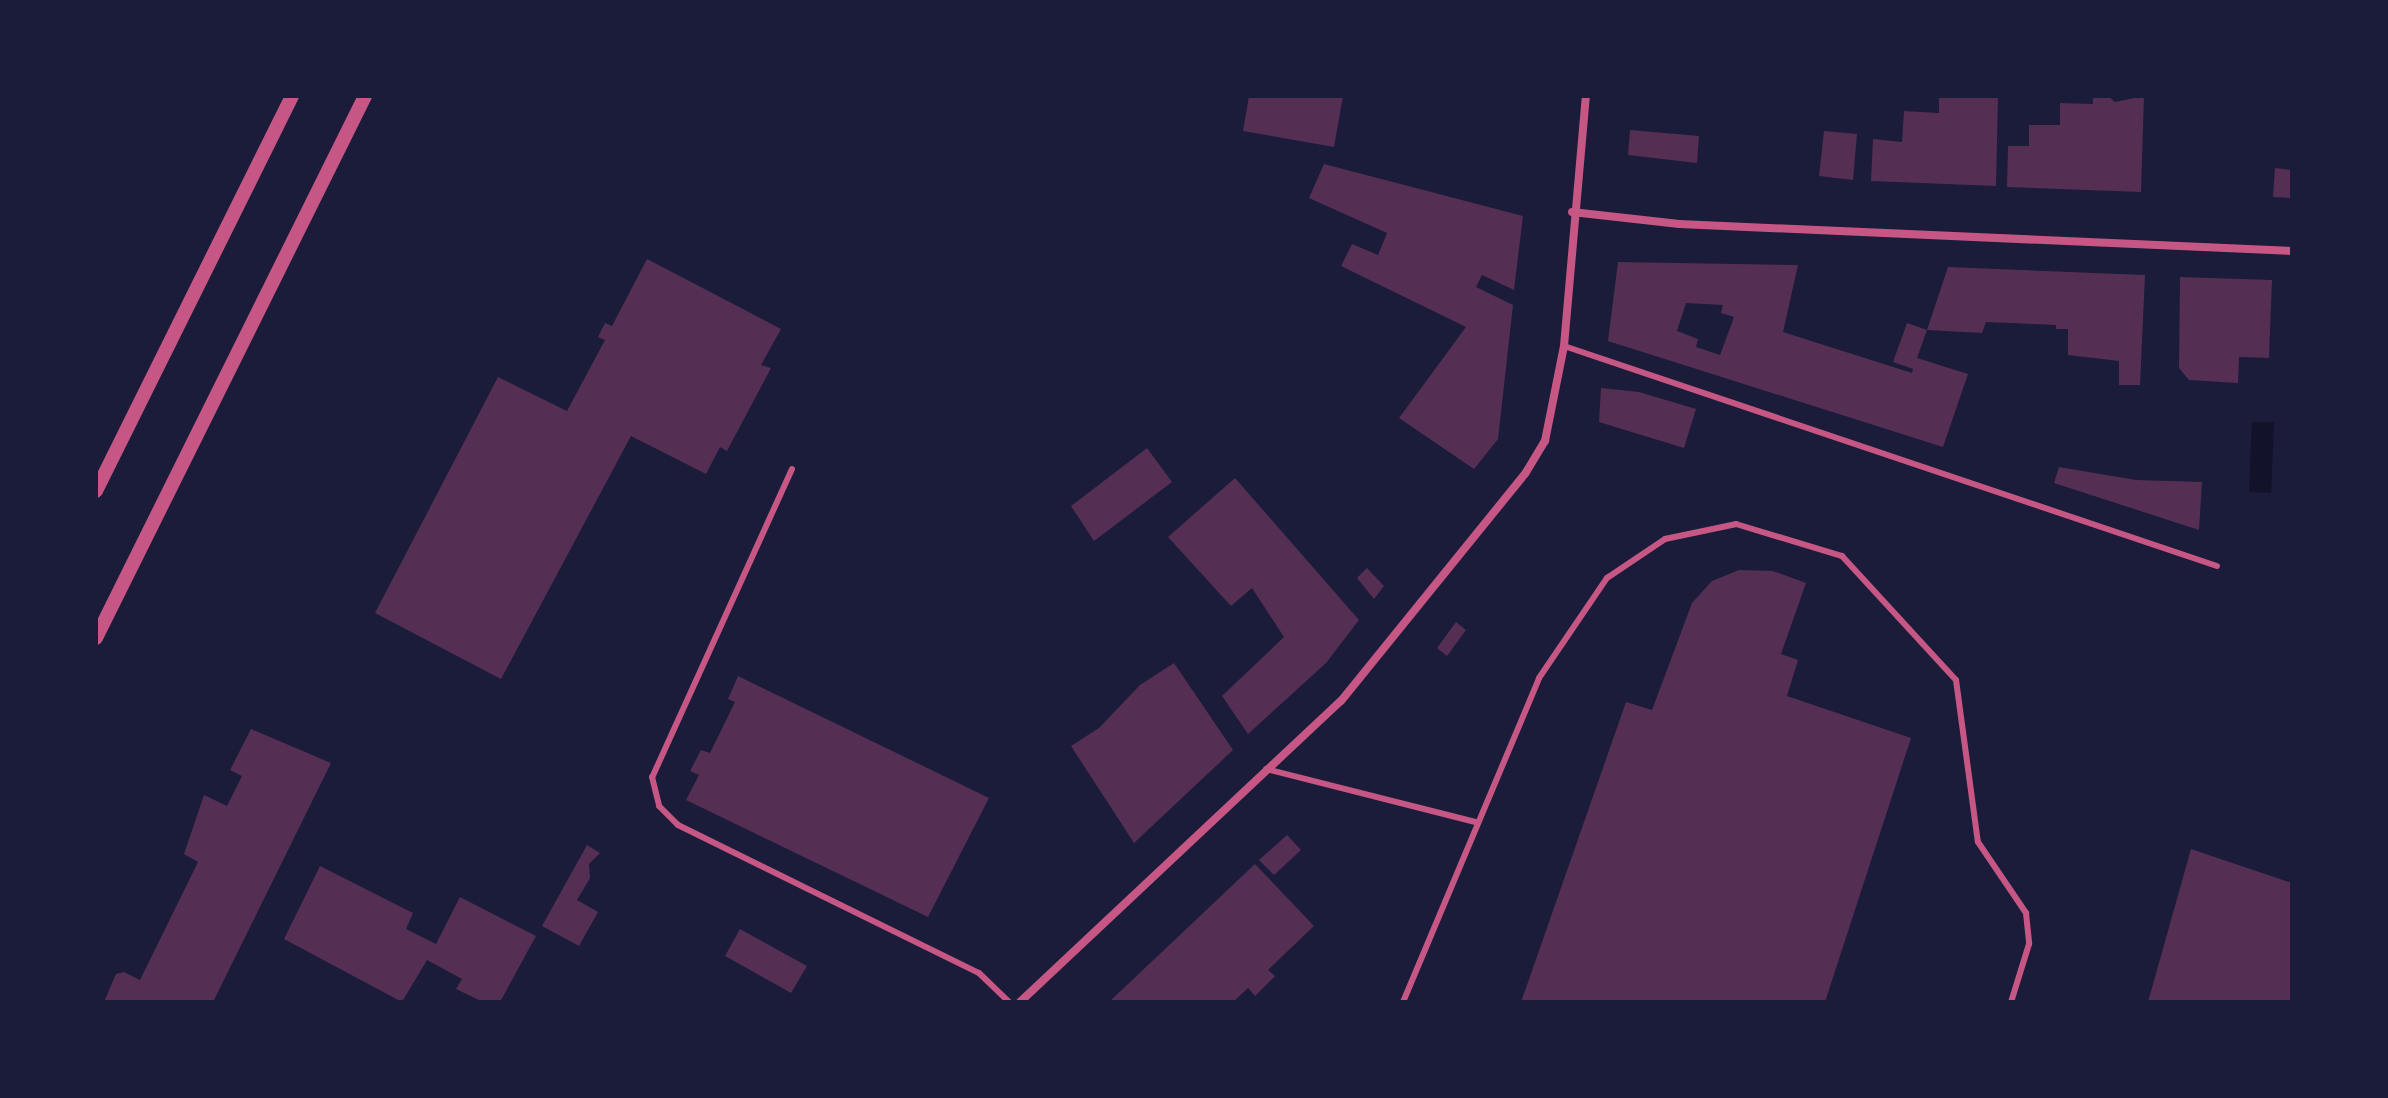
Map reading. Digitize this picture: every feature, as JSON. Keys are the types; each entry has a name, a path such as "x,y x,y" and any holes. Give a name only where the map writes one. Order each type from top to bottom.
{"street":[{"path":"96,491 292,96"},
{"path":"96,638 365,96"},
{"path":"1020,1002 1341,701 1525,474 1545,441 1564,346 1572,212 1586,96"},
{"path":"1572,212 1679,224 2292,251"}],"lane":[{"path":"1564,346 2217,566"},
{"path":"792,469 652,777 659,806 678,825 979,973 1009,1002"},
{"path":"1403,1002 1475,822 1539,678 1607,578 1665,539 1736,524 1842,556 1956,680 1978,842 2026,913 2029,944 2011,1002"},
{"path":"1266,769 1475,822"}],"shaded area":[{"path":"2252,422 2274,422 2271,493 2249,492"}],"building":[{"path":"1249,96 1343,96 1334,147 1243,131"},
{"path":"1939,96 1998,96 1996,186 1871,181 1873,139 1902,142 1904,111 1939,113"},
{"path":"2108,96 2115,102 2144,96 2141,192 2007,187 2008,146 2029,146 2029,125 2060,125 2060,103 2093,104 2093,98"},
{"path":"1630,130 1699,136 1697,163 1628,155"},
{"path":"1824,131 1857,134 1853,180 1819,176"},
{"path":"1324,164 1523,216 1514,290 1482,275 1476,287 1513,305 1498,439 1474,469 1399,418 1466,327 1341,266 1352,244 1378,255 1387,233 1309,198"},
{"path":"2275,168 2292,170 2292,198 2273,197"},
{"path":"647,259 781,329 761,365 771,368 727,451 720,447 706,474 631,436 501,679 375,613 498,377 567,411 605,340 598,337 605,323 612,326"},
{"path":"1618,262 1798,265 1783,332 1912,373 1913,369 1893,362 1907,323 1927,330 1917,358 1968,374 1943,447 1608,341","holes":["1686,303 1723,305 1721,313 1734,317 1720,355 1696,347 1698,339 1677,331"]},
{"path":"1948,267 2145,275 2140,385 2119,385 2119,361 2068,355 2068,329 2056,329 2056,325 1986,322 1982,333 1927,330"},
{"path":"2180,277 2272,280 2269,358 2239,357 2238,383 2189,380 2179,368"},
{"path":"1601,388 1639,392 1696,409 1684,448 1599,422"},
{"path":"1147,448 1172,482 1094,541 1071,506"},
{"path":"2059,467 2136,480 2202,482 2199,530 2054,483"},
{"path":"1235,478 1359,620 1326,663 1248,734 1222,696 1284,637 1252,588 1231,606 1168,537"},
{"path":"1367,568 1384,586 1374,599 1357,578"},
{"path":"1739,570 1773,571 1806,583 1781,654 1798,660 1787,696 1911,738 1825,1002 1521,1002 1626,702 1652,710 1692,603 1712,581"},
{"path":"1456,622 1466,630 1447,656 1437,648"},
{"path":"1174,663 1233,750 1134,843 1071,746 1099,728 1140,685"},
{"path":"738,676 989,798 928,917 686,800 699,775 690,771 701,750 710,753 735,702 728,699"},
{"path":"251,729 331,763 213,1002 104,1002 116,974 124,972 140,980 198,862 184,854 204,795 227,806 242,776 230,770"},
{"path":"1287,835 1301,850 1274,875 1259,860"},
{"path":"587,845 600,853 589,864 590,878 577,900 598,912 579,946 542,926"},
{"path":"2191,849 2292,883 2292,1002 2148,1002"},
{"path":"1255,864 1314,926 1268,970 1275,976 1255,996 1248,988 1233,1002 1109,1002"},
{"path":"320,866 413,913 406,929 436,944 460,897 536,936 500,1002 483,1002 456,989 462,979 427,960 402,1002 284,939"},
{"path":"740,929 807,966 791,993 725,956"}]}
